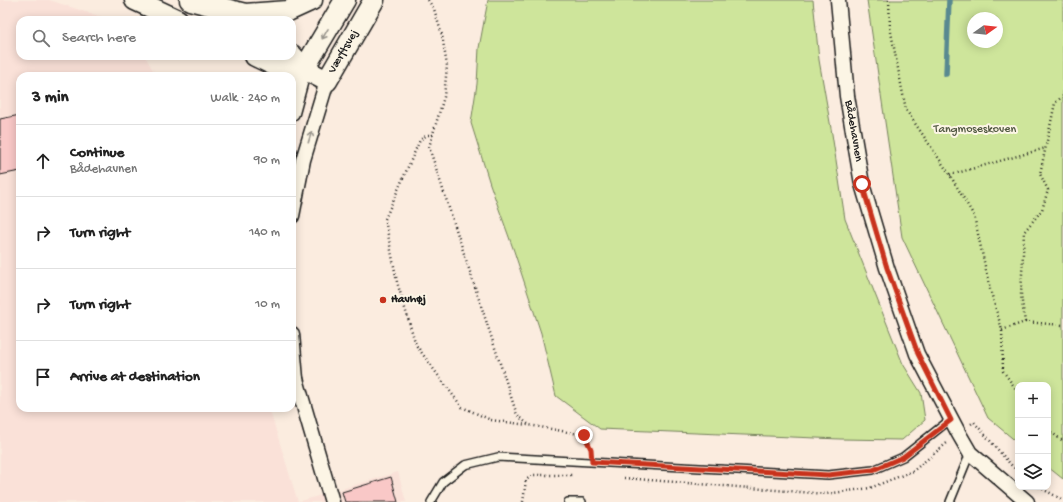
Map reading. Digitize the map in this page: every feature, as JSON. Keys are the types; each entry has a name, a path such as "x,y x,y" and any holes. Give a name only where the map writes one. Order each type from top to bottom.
{"street":[{"path":"135,0 169,16"},
{"path":"189,0 246,14 288,11 312,0"},
{"path":"189,0 220,16"},
{"path":"296,79 298,62 345,0"},
{"name":"Værftsvej","path":"263,60 282,69 298,62 327,81 374,0"},
{"name":"Bådehavnen","path":"838,0 847,96 862,184 887,268 918,354 951,420 970,453 1028,502"},
{"path":"296,196 303,160 327,81"},
{"path":"296,382 332,502"}],"lane":[{"path":"431,502 443,482 465,465 498,457 828,475 873,470 903,457 951,420"},
{"path":"950,502 970,453"},
{"path":"568,502 582,502"}],"path":[{"path":"428,0 434,9 442,35 447,66 444,97 429,147 517,415 529,425"},
{"path":"889,0 890,28 906,110 950,174 974,216 990,289 1002,330 1003,371 1015,388"},
{"path":"1025,322 1021,295 1024,232 1042,210 1048,190 1040,174 1055,103 1063,96"},
{"path":"433,135 427,135 420,140 385,219 396,282 416,344 462,407 491,420 584,435 591,449 592,462"},
{"path":"950,174 1046,148"},
{"path":"1002,330 1025,322 1063,325"},
{"path":"959,434 974,422 1015,468"},
{"path":"1051,432 1063,441"},
{"path":"1045,490 1063,500"}],"shaded area":[{"path":"0,0 49,0 99,16 16,16 16,60 147,60 154,72 16,72 16,412 270,412 298,502 0,502"},
{"path":"398,472 406,502 298,502"}],"green space":[{"path":"488,0 813,0 819,60 845,219 903,364 921,393 925,420 902,440 840,439 600,429 556,396 541,333 490,184 471,123 477,84 479,48"},
{"name":"Tangmoseskoven","path":"867,0 1063,0 1063,479 1051,469 1051,382 1015,382 1015,440 988,418 902,237"}],"building":[{"path":"16,116 16,172 0,175 0,119"},
{"path":"391,477 398,502 345,502 342,492"}],"waterway":[{"path":"946,74 949,0"}],"place":[{"name":"Havhøj","path":"383,300"}],"route":[{"path":"584,435 591,449 592,462 828,475 873,470 903,457 951,420 918,354 887,268 862,184"}]}
